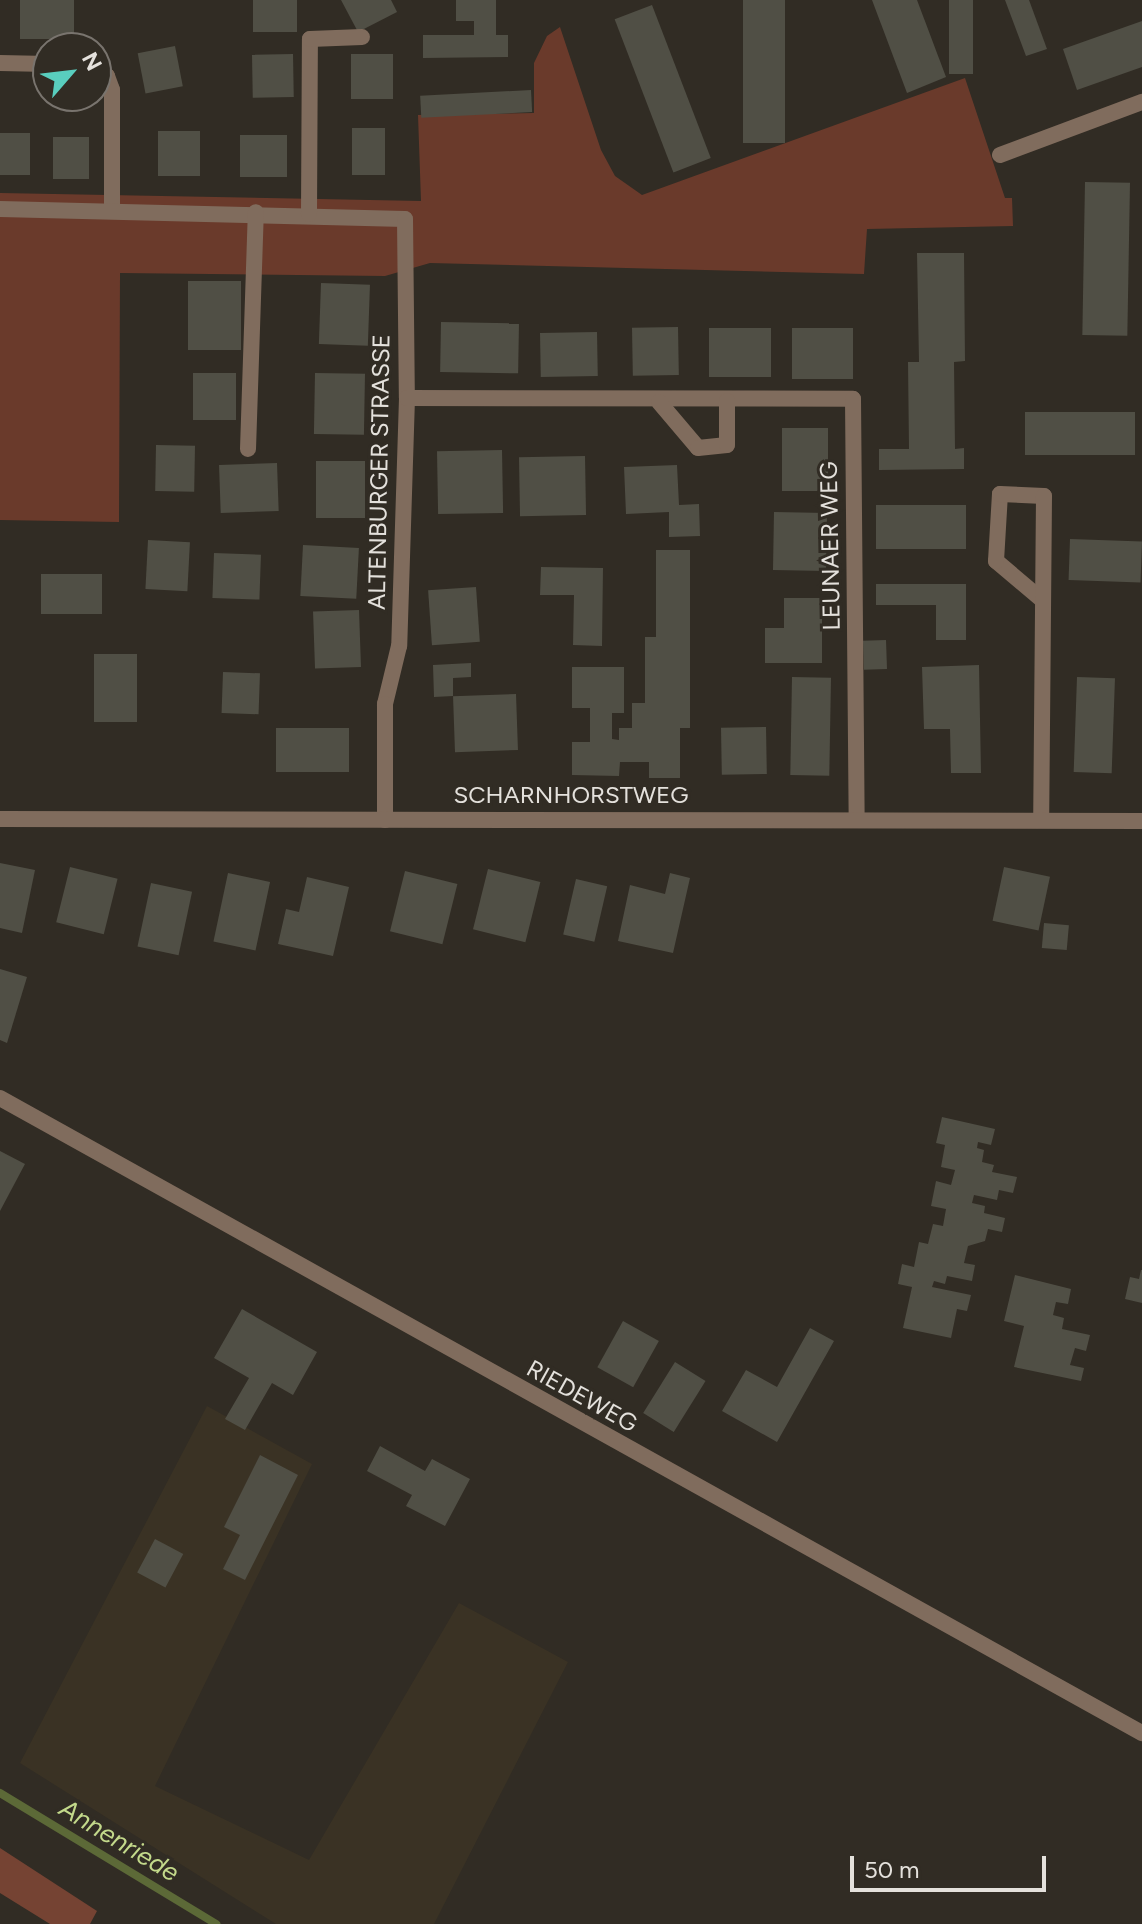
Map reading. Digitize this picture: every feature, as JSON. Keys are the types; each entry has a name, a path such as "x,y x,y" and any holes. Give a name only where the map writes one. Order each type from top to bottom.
{"street":[{"path":"309,214 310,39 362,37"},
{"path":"0,63 32,64"},
{"path":"1000,155 1142,102"},
{"path":"112,112 112,210"},
{"name":"ALTENBURGER STRASSE","path":"0,209 256,212 405,219 407,398 399,646 385,704 385,820"},
{"path":"248,449 256,212"},
{"name":"LEUNAER WEG","path":"407,398 659,402 853,399 857,819"},
{"path":"659,402 698,448 727,445 727,401"},
{"path":"1041,599 996,561 1000,494 1044,496 1041,820"},
{"name":"SCHARNHORSTWEG","path":"0,819 1142,821"},
{"name":"RIEDEWEG","path":"0,1098 1142,1733"}],"shaded area":[{"path":"560,27 601,150 615,176 642,195 965,78 1005,198 1012,198 1013,226 867,229 864,274 430,263 385,276 120,273 119,522 0,520 0,193 421,201 418,115 534,113 534,63 547,36"},
{"path":"207,1406 312,1464 155,1786 309,1860 459,1603 568,1662 434,1924 276,1924 20,1763"},
{"path":"0,1848 97,1911 90,1924 50,1924 0,1893"}],"building":[{"path":"20,0 74,0 74,32 32,32 32,39 20,39"},
{"path":"253,0 297,0 297,32 253,32"},
{"path":"341,0 391,0 397,12 358,32"},
{"path":"456,0 496,0 496,35 508,35 508,57 423,58 423,35 474,35 474,21 456,21"},
{"path":"743,0 785,0 785,143 743,143"},
{"path":"872,0 917,0 946,77 907,93"},
{"path":"949,0 973,0 973,74 949,74"},
{"path":"1005,0 1029,0 1047,49 1026,56"},
{"path":"652,5 711,158 673,172 615,19"},
{"path":"1142,21 1142,67 1077,90 1063,49"},
{"path":"175,46 183,86 146,93 138,53"},
{"path":"293,54 294,97 253,98 252,55"},
{"path":"351,54 393,54 393,99 351,99"},
{"path":"531,90 532,112 421,118 420,96"},
{"path":"352,128 385,128 385,175 352,175"},
{"path":"158,131 200,131 200,176 158,176"},
{"path":"0,133 30,133 30,175 0,175"},
{"path":"240,135 287,135 287,177 240,177"},
{"path":"53,137 89,137 89,179 53,179"},
{"path":"1085,182 1130,183 1127,336 1082,335"},
{"path":"917,253 964,253 965,361 954,362 955,449 964,448 964,469 879,470 879,449 909,449 908,362 919,362"},
{"path":"188,281 241,281 241,350 188,350"},
{"path":"321,283 370,285 368,346 319,344"},
{"path":"441,322 519,323 518,373 440,372"},
{"path":"678,327 679,375 633,376 632,328"},
{"path":"709,328 771,328 771,377 709,377"},
{"path":"792,328 853,328 853,379 792,379"},
{"path":"597,332 598,376 541,377 540,333"},
{"path":"193,373 236,373 236,420 193,420"},
{"path":"315,373 365,374 364,435 314,434"},
{"path":"1025,412 1135,412 1135,455 1025,455"},
{"path":"782,428 828,428 828,491 782,491"},
{"path":"156,445 195,446 194,492 155,491"},
{"path":"502,450 503,513 438,514 437,451"},
{"path":"585,456 586,515 520,516 519,457"},
{"path":"316,461 365,461 365,518 316,518"},
{"path":"277,463 279,511 221,513 219,465"},
{"path":"677,465 679,505 699,504 700,536 669,537 669,512 626,514 624,467"},
{"path":"876,505 966,505 966,549 876,549"},
{"path":"774,512 827,513 826,571 773,570"},
{"path":"1070,539 1142,542 1141,582 1069,580"},
{"path":"148,540 190,542 187,591 145,589"},
{"path":"303,545 359,548 356,599 300,596"},
{"path":"656,550 690,550 690,728 680,728 680,778 649,778 649,762 620,762 619,776 572,775 572,742 590,742 590,708 572,708 572,667 624,667 624,713 612,713 612,739 619,740 619,728 632,728 632,703 645,703 645,637 656,637"},
{"path":"214,553 261,555 259,600 212,598"},
{"path":"541,567 603,568 602,646 573,645 574,595 540,595"},
{"path":"41,574 102,574 102,614 41,614"},
{"path":"876,584 966,584 966,640 936,640 936,605 876,605"},
{"path":"476,587 480,642 432,645 428,590"},
{"path":"784,598 822,598 822,663 765,663 765,628 784,628"},
{"path":"359,610 361,667 315,669 313,612"},
{"path":"886,640 887,669 864,670 863,641"},
{"path":"94,654 137,654 137,722 94,722"},
{"path":"471,663 471,677 453,678 453,696 434,697 433,665"},
{"path":"979,665 981,773 951,773 950,729 924,729 922,667"},
{"path":"223,672 260,673 259,714 222,713"},
{"path":"792,677 831,678 829,776 790,775"},
{"path":"1077,677 1115,678 1112,773 1074,772"},
{"path":"516,694 518,750 455,752 453,696"},
{"path":"766,727 767,774 722,775 721,728"},
{"path":"276,728 349,728 349,772 276,772"},
{"path":"0,863 35,870 22,933 0,928"},
{"path":"70,867 118,879 104,934 56,922"},
{"path":"1004,867 1050,877 1039,931 993,921"},
{"path":"488,869 540,882 525,942 473,929"},
{"path":"405,871 457,884 442,944 390,931"},
{"path":"228,873 270,882 256,950 213,941"},
{"path":"670,873 690,878 673,953 618,941 630,885 665,894"},
{"path":"307,877 349,887 333,956 278,944 286,909 299,912"},
{"path":"576,879 607,886 594,942 563,935"},
{"path":"151,883 192,892 179,955 137,947"},
{"path":"1044,923 1069,925 1067,950 1042,948"},
{"path":"0,969 27,977 7,1043 0,1040"},
{"path":"942,1117 995,1129 991,1145 978,1142 977,1148 984,1150 982,1162 994,1165 992,1172 1017,1177 1013,1193 999,1190 997,1200 974,1195 972,1203 985,1206 984,1213 1005,1218 1002,1232 988,1229 985,1241 968,1246 964,1263 975,1265 972,1281 947,1276 945,1284 934,1281 932,1287 971,1295 967,1311 957,1309 951,1338 903,1328 912,1287 898,1284 902,1264 914,1267 919,1242 928,1244 933,1224 943,1226 946,1209 931,1206 936,1181 951,1185 955,1170 941,1167 945,1145 936,1143"},
{"path":"0,1151 25,1164 0,1211"},
{"path":"1141,1270 1142,1303 1125,1299 1130,1277 1139,1279"},
{"path":"1015,1275 1071,1289 1068,1304 1056,1302 1053,1315 1064,1318 1062,1329 1090,1335 1086,1351 1075,1348 1070,1365 1084,1368 1081,1381 1014,1367 1024,1326 1004,1321"},
{"path":"242,1309 317,1352 293,1395 272,1383 245,1430 225,1419 249,1378 214,1358"},
{"path":"623,1321 659,1341 633,1387 597,1367"},
{"path":"810,1328 834,1341 777,1442 722,1411 746,1370 777,1387"},
{"path":"675,1362 706,1381 674,1432 643,1413"},
{"path":"380,1446 425,1471 432,1459 470,1479 445,1526 406,1506 412,1495 367,1471"},
{"path":"260,1455 298,1475 245,1580 223,1569 240,1535 224,1527"},
{"path":"155,1539 183,1554 165,1588 137,1573"}],"waterway":[{"name":"Annenriede","path":"0,1793 216,1924"}]}
